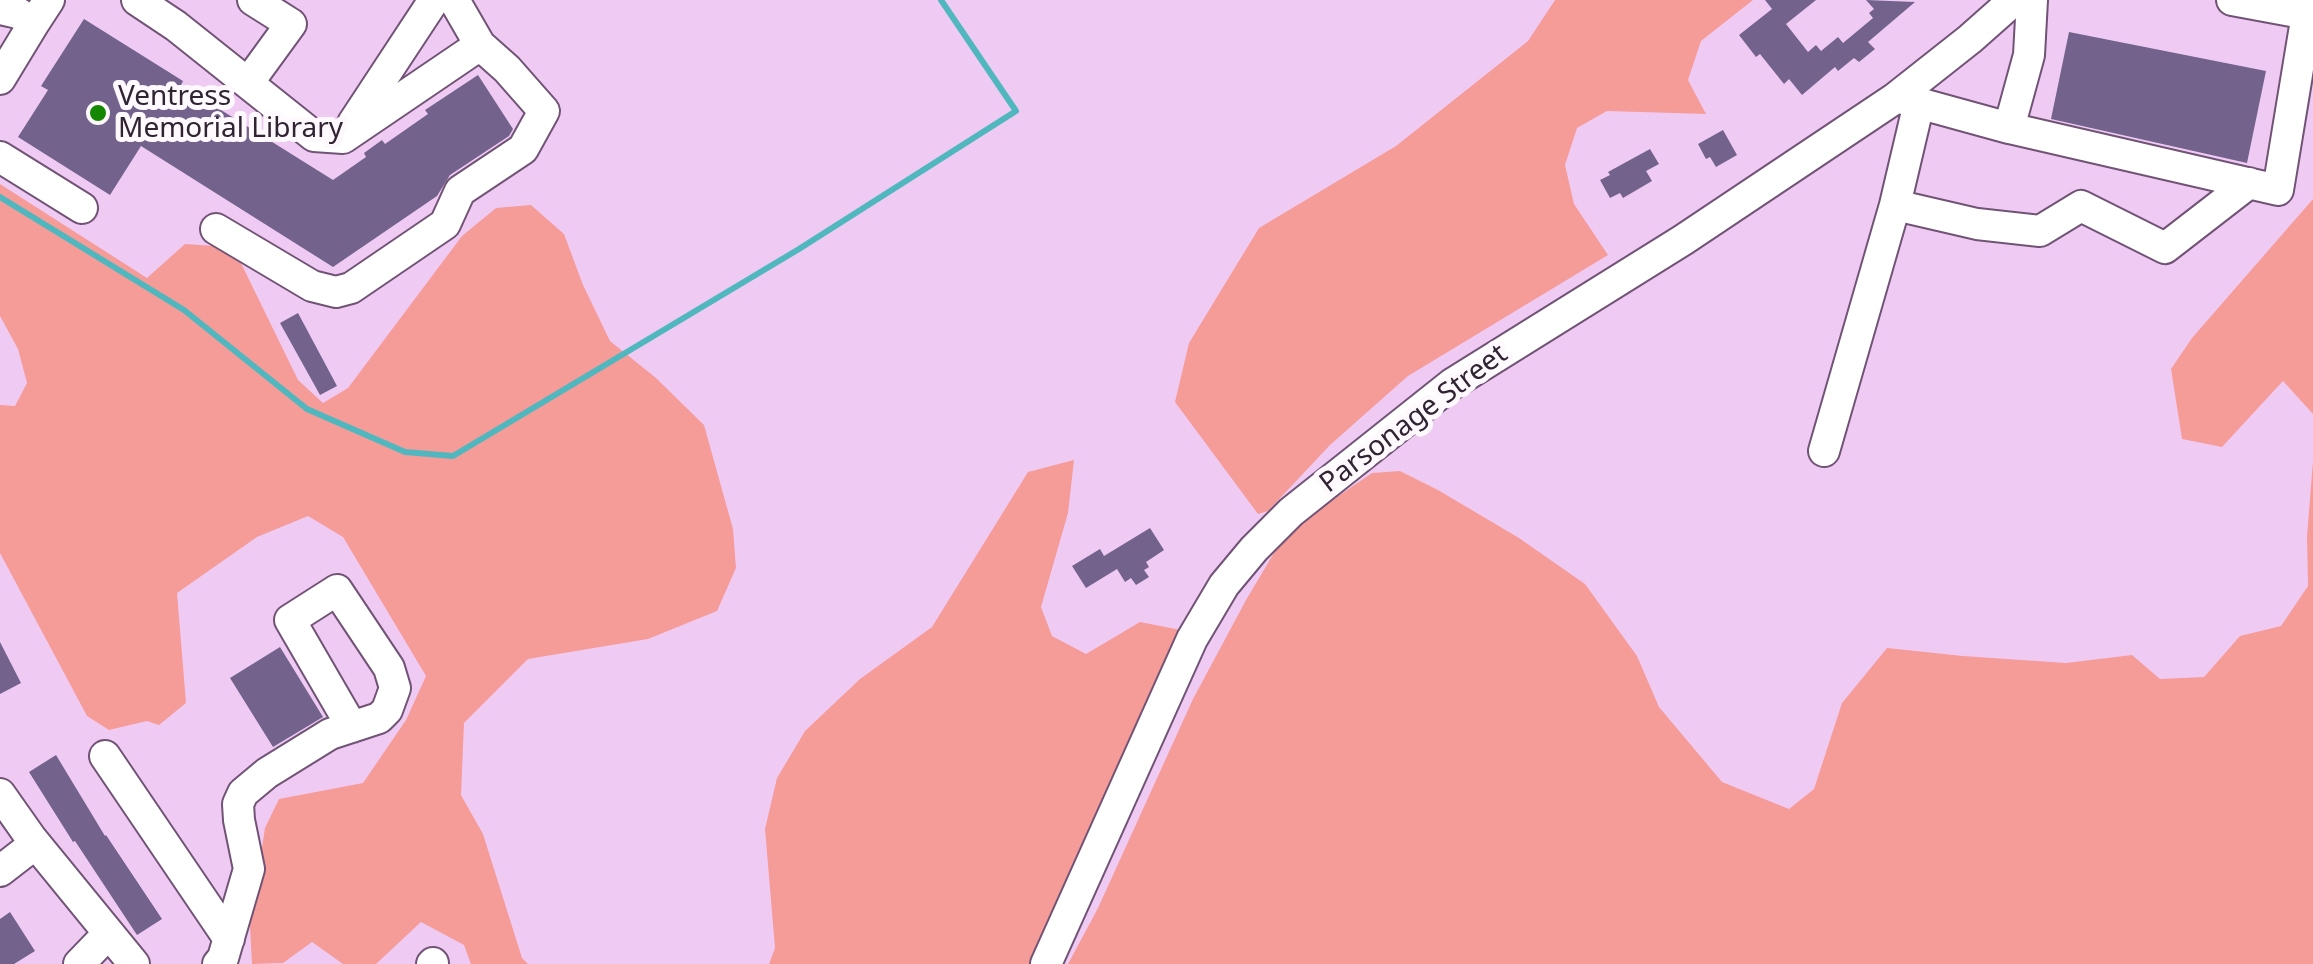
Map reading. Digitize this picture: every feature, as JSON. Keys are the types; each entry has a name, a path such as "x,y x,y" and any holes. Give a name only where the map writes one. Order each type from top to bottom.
{"street":[{"path":"137,0 176,26 314,136 344,138 480,44"},
{"path":"248,83 291,24 253,0"},
{"path":"344,138 434,0"},
{"path":"216,229 312,286 336,292 351,288 445,224 460,191 523,149 544,111 480,44 454,0"},
{"path":"2009,128 2030,55 2032,0"},
{"path":"1824,451 1895,204 1908,100 2009,128 2278,190 2310,14 2232,0"},
{"name":"Parsonage Street","path":"1046,964 1192,639 1224,585 1254,549 1291,512 1452,384 1908,100 1997,4"},
{"path":"0,9 18,14 41,11"},
{"path":"0,79 41,11"},
{"path":"0,157 82,208"},
{"path":"1895,204 1978,224 2040,231 2081,206 2166,248 2249,184"},
{"path":"224,952 249,869 239,818 238,804 243,794 267,773 330,734 352,727"},
{"path":"105,756 224,952"},
{"path":"1,796 35,844 134,964"},
{"path":"0,871 35,844"},
{"path":"79,964 108,934"}],"shaded area":[{"path":"1555,0 1753,0 1701,41 1688,80 1706,114 1607,111 1577,128 1565,165 1574,204 1608,255 1408,376 1330,445 1268,511 1258,514 1175,402 1189,343 1259,228 1396,146 1528,41"},
{"path":"0,184 147,278 185,244 215,246 241,263 298,380 323,403 348,388 462,236 496,208 531,205 564,234 610,341 656,378 704,425 733,529 736,568 717,611 648,639 528,659 464,723 461,795 483,834 522,958 528,964 471,964 464,945 421,922 376,964 343,964 312,942 283,963 252,964 250,926 265,828 279,799 363,783 406,720 426,676 343,537 308,516 257,537 177,593 186,703 159,725 147,721 109,730 87,716 0,553 0,405 15,406 27,383 18,349 0,316"},
{"path":"2313,199 2313,414 2283,381 2222,447 2182,439 2171,369 2192,338"},
{"path":"1074,460 1068,513 1041,607 1052,636 1086,654 1140,622 1186,631 1031,964 769,964 775,948 765,829 777,778 805,731 860,679 932,627 1028,472"},
{"path":"2313,461 2313,964 1068,964 1098,908 1193,699 1287,531 1372,473 1400,471 1438,490 1519,538 1585,584 1637,656 1659,707 1722,782 1789,809 1814,789 1842,703 1887,648 2066,663 2132,655 2160,679 2204,677 2240,636 2281,626 2308,586"}],"building":[{"path":"1765,0 1816,0 1786,24 1808,52 1816,45 1821,51 1838,37 1843,43 1873,18 1869,13 1874,9 1866,0 1915,2 1868,42 1875,49 1859,62 1854,58 1838,71 1835,67 1802,95 1789,79 1784,84 1739,35 1772,9"},
{"path":"84,19 333,180 366,157 364,153 382,140 385,144 428,114 425,110 478,75 513,129 509,136 450,175 437,196 333,267 141,146 110,195 18,137 48,90 41,86"},
{"path":"2069,32 2266,71 2247,163 2051,119"},
{"path":"1723,130 1737,155 1716,167 1698,144"},
{"path":"1650,149 1659,164 1646,171 1652,181 1623,198 1620,193 1610,198 1600,180"},
{"path":"298,313 337,386 320,395 280,323"},
{"path":"1150,528 1164,550 1146,562 1149,567 1144,570 1149,577 1136,585 1131,578 1125,582 1117,569 1086,588 1072,566 1100,549 1104,556"},
{"path":"0,642 21,683 0,694"},
{"path":"280,647 323,717 273,747 230,678"},
{"path":"56,755 162,919 137,935 29,772"},
{"path":"10,912 35,951 14,964 0,964 0,919"}],"waterway":[{"path":"0,197 184,310 307,409 405,452 453,456 799,249 1016,111 941,0"}],"place":[{"name":"Ventress Memorial Library","path":"98,113"}]}
